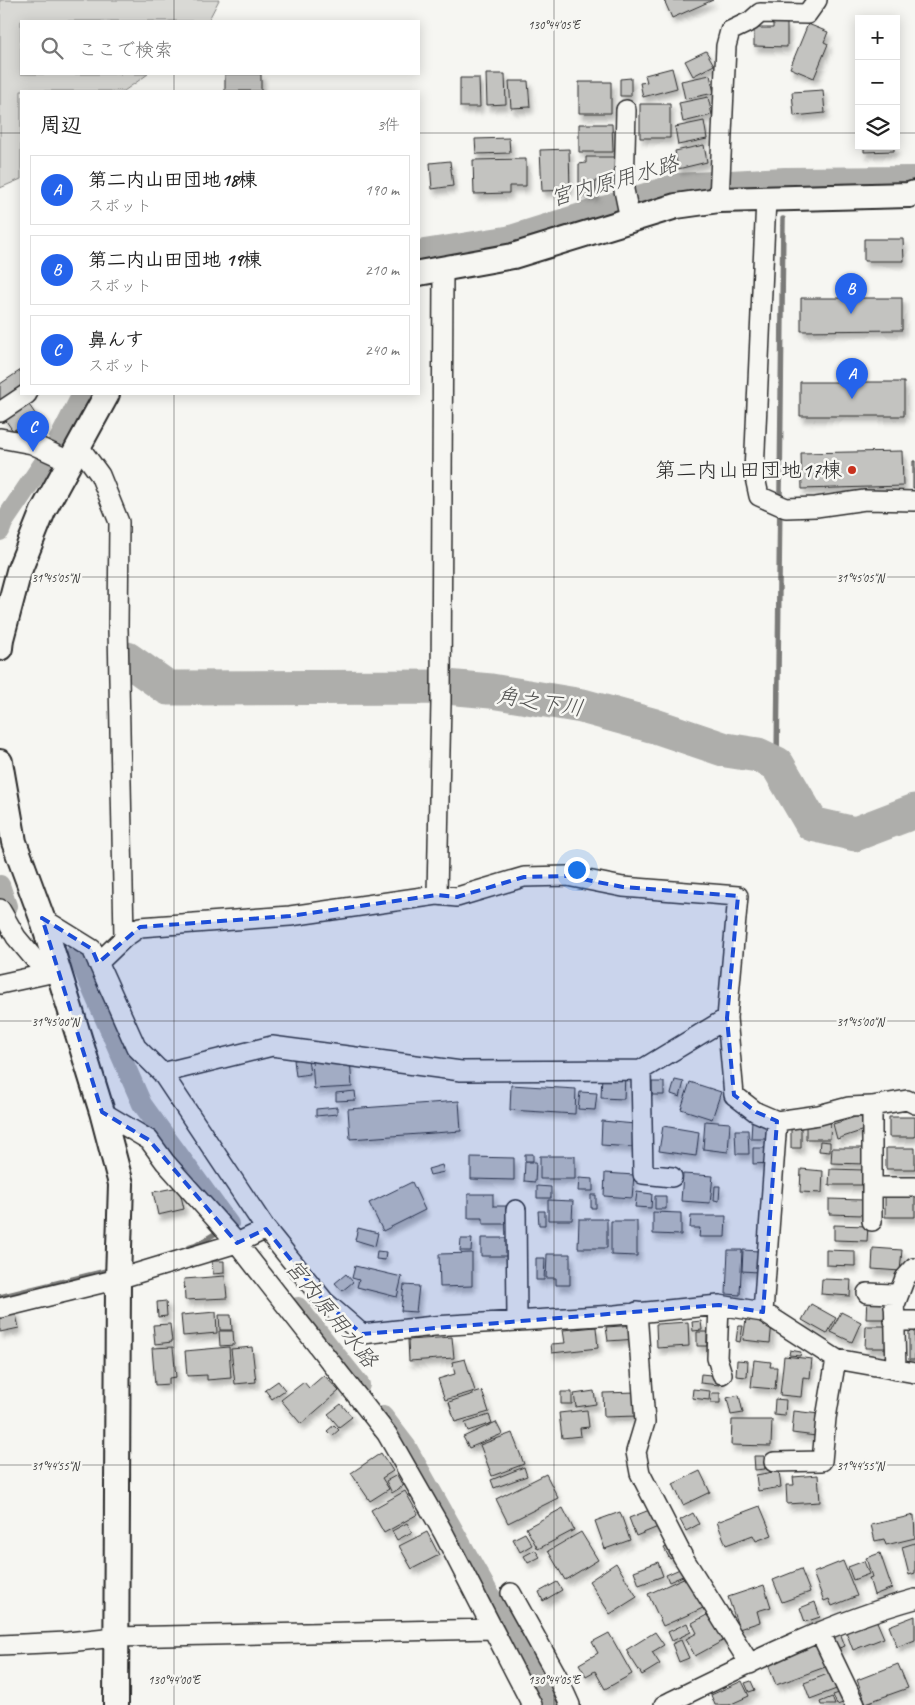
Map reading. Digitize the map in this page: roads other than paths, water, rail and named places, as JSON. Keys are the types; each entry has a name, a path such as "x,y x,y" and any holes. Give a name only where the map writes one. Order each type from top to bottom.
{"street":[{"path":"720,195 726,46 730,31 751,21 760,14 807,14 817,0"},
{"path":"626,110 624,190 629,215"},
{"path":"420,273 513,256 629,215 720,195 766,199 909,195 915,193"},
{"path":"766,199 754,473 759,496 778,506 816,507 865,500 915,501"},
{"path":"437,895 441,702 443,270"},
{"path":"0,412 26,395"},
{"path":"0,648 20,571 43,511 106,395"},
{"path":"0,438 74,453 100,476 119,522 118,627 124,938"},
{"path":"0,762 14,842 42,918 52,972 102,1112 121,1184 118,1279 116,1705"},
{"path":"98,963 124,938 140,927 290,916 437,895 457,897 524,877 567,876 623,887 738,896 727,1018 734,1095 756,1112 777,1121 819,1115 849,1107 872,1106 907,1100 915,1104"},
{"path":"0,909 16,938 52,972"},
{"path":"42,918 92,949 136,1048 162,1073 265,1229 324,1301 362,1334 434,1326 719,1306 763,1312 836,1359 915,1373"},
{"path":"0,984 52,972"},
{"path":"162,1073 272,1046 461,1071 641,1070 727,1018"},
{"path":"641,1070 644,1174 672,1177"},
{"path":"872,1106 872,1221"},
{"path":"102,1112 149,1140 165,1162 235,1241 387,1434 444,1532 532,1705"},
{"path":"763,1312 777,1121"},
{"path":"873,1186 915,1187"},
{"path":"516,1210 517,1320"},
{"path":"0,1308 118,1279 235,1241 265,1229"},
{"path":"894,1315 905,1278 914,1268"},
{"path":"867,1293 894,1294 896,1370"},
{"path":"719,1306 718,1358 722,1374"},
{"path":"637,1312 645,1422 636,1452 640,1473 683,1557 750,1664"},
{"path":"894,1315 915,1321"},
{"path":"774,1462 822,1460 826,1418 836,1359"},
{"path":"512,1593 556,1674 570,1705"},
{"path":"664,1705 820,1632 915,1599"},
{"path":"0,1645 68,1642 115,1637 493,1629"},
{"path":"820,1632 856,1705"}],"waterway":[{"name":"宮内原用水路","path":"420,250 507,236 677,183 785,177 915,176"},
{"name":"宮内原用水路","path":"784,183 785,177"},
{"path":"777,764 783,219"},
{"name":"宮内原用水路","path":"0,531 3,523 57,443 81,395"},
{"name":"角之下川","path":"127,659 168,688 446,687 491,691 582,706 655,726 726,750 758,755 777,764 812,824 855,834 915,811"},
{"name":"宮内原用水路","path":"0,885 7,906"},
{"name":"宮内原用水路","path":"76,953 142,1104 229,1224"},
{"path":"188,1248 195,1246 221,1230"},
{"path":"0,1297 106,1271"},
{"name":"宮内原用水路","path":"298,1307 360,1385"},
{"name":"宮内原用水路","path":"383,1416 406,1446 552,1705"}],"place":[{"name":"第二内山田団地 19棟","path":"851,314"},
{"name":"第二内山田団地18棟","path":"852,399"},
{"name":"鼻んす","path":"33,452"},
{"name":"第二内山田団地17棟","path":"852,470"}]}
